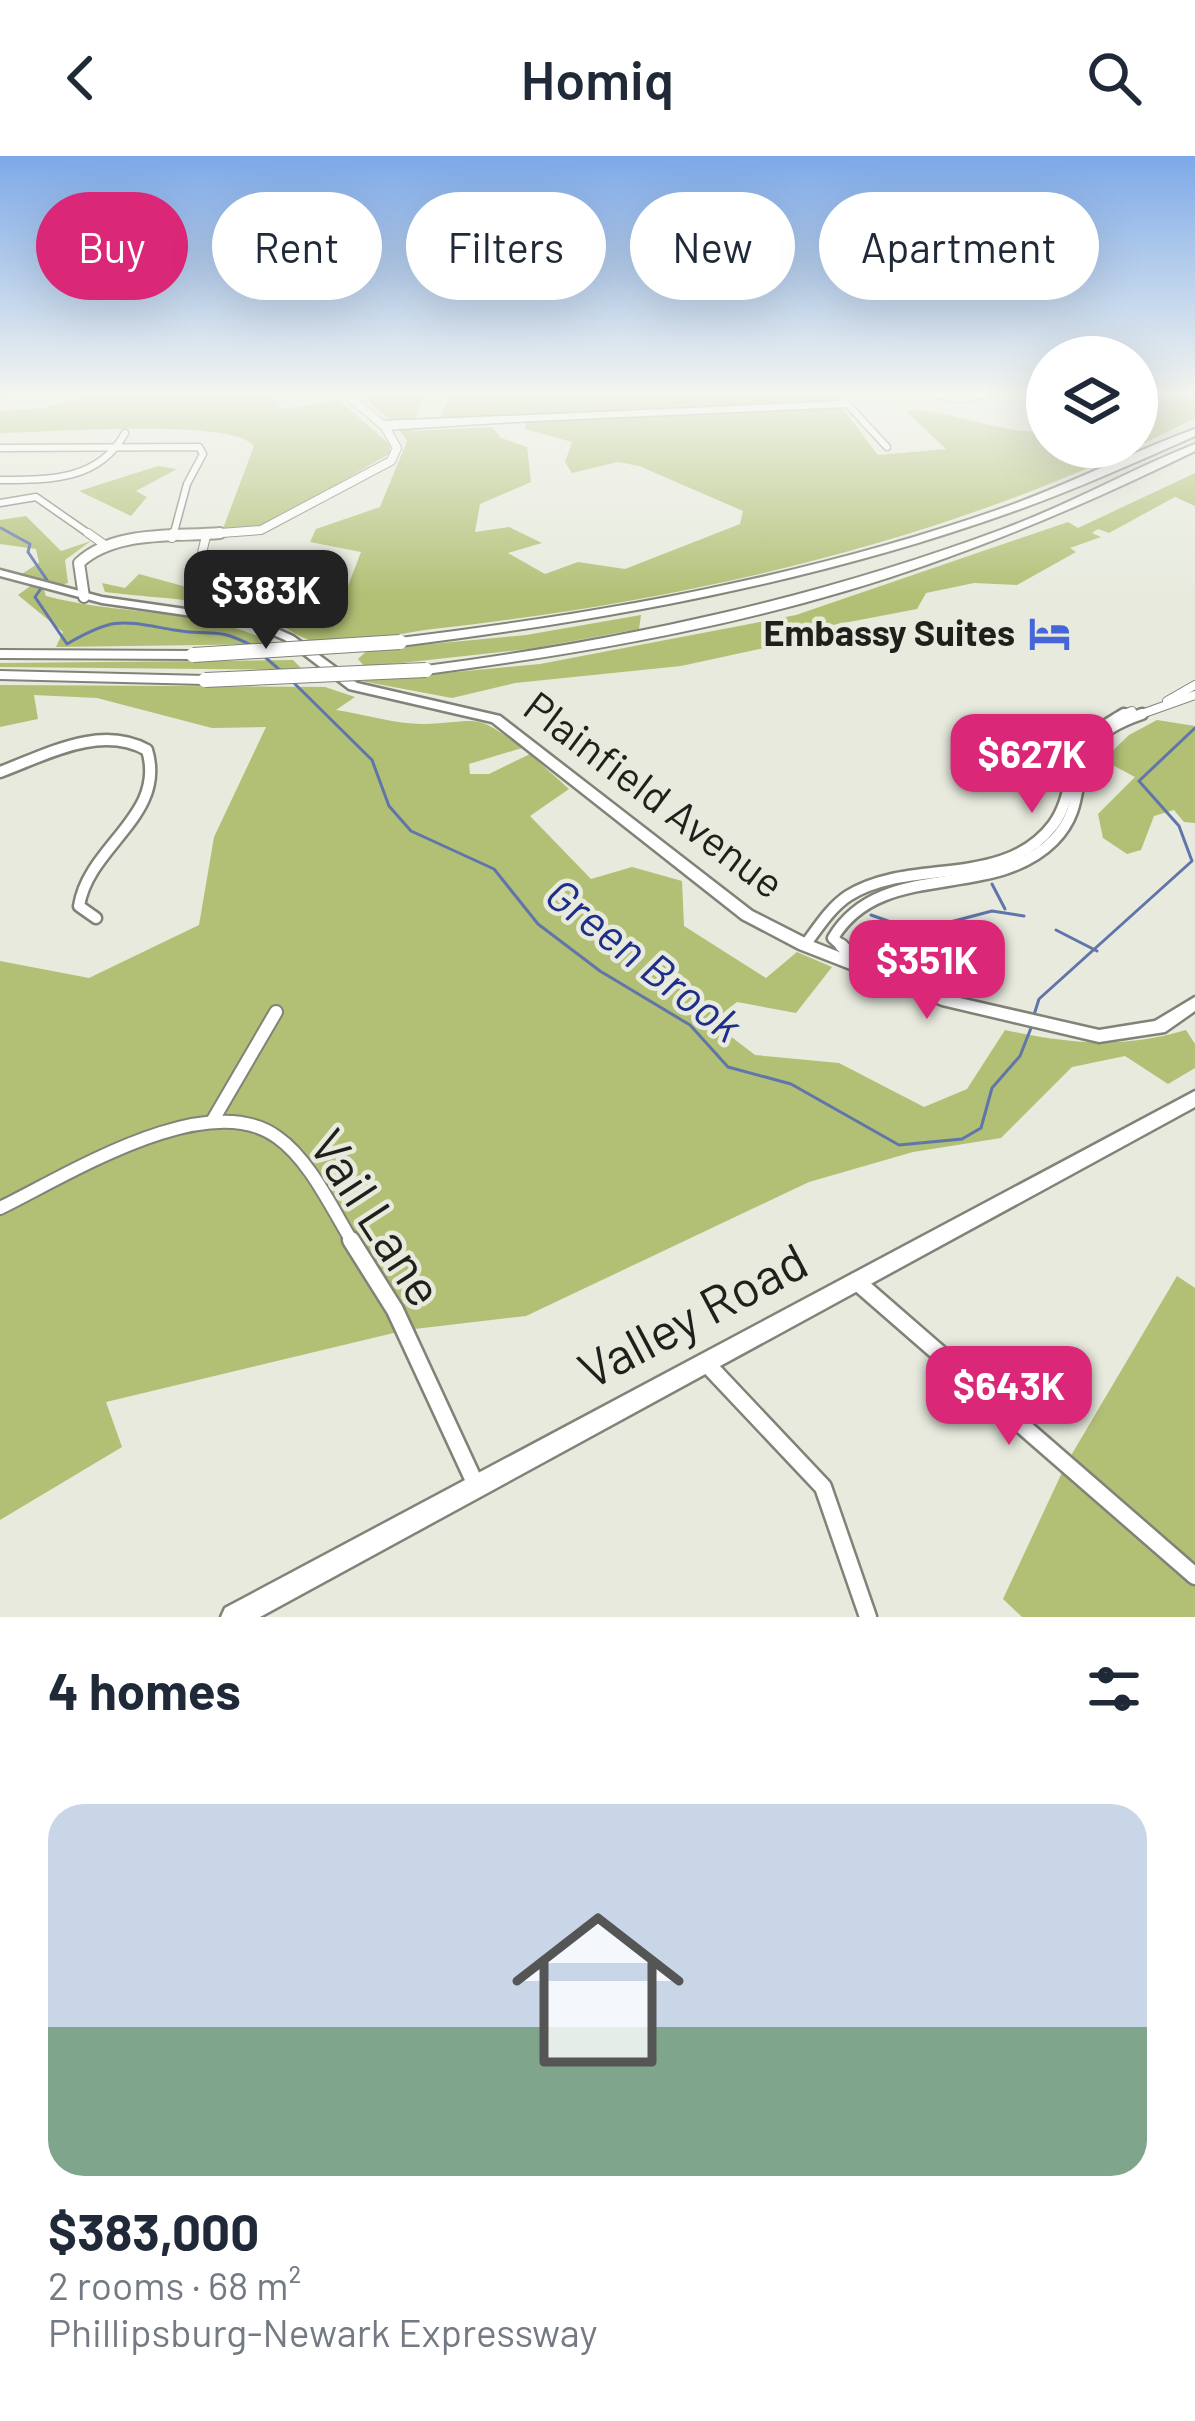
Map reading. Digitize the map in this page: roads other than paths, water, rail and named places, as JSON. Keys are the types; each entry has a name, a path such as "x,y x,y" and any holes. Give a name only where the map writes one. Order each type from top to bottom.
{"highway":[{"path":"0,654 193,655 400,642 624,609 818,566 1044,496 1126,461"},
{"path":"1107,489 1165,461"},
{"path":"0,675 205,680 426,670 629,640 797,600 960,547 1186,461"}],"main road":[{"name":"Plainfield Avenue","path":"0,573 84,596 251,621 289,638 353,686 496,719 729,903 805,945 872,973 1016,1021 1099,1036 1138,1033 1178,1019 1195,1003"},
{"name":"Valley Road","path":"234,1617 475,1483 1191,1106"}],"street":[{"path":"0,480 52,478 100,468 104,461"},
{"path":"172,538 199,461"},
{"path":"84,596 79,563 105,545 268,527 326,491 388,461"},
{"path":"0,502 37,496 52,478"},
{"path":"37,496 105,545"},
{"path":"206,536 202,553 209,560 260,577 290,578"},
{"path":"805,945 853,892 996,864 1034,844 1065,807 1071,759 1089,730 1194,689"},
{"path":"872,973 833,938 852,908 889,892 982,878 1047,848 1074,815 1083,758 1096,737 1194,689"},
{"path":"0,772 101,740 133,741 147,750 155,770 148,794 79,891 80,905 96,919"},
{"path":"213,1120 219,1099 263,1040 276,1012"},
{"name":"Vail Lane","path":"0,1208 158,1132 213,1120 248,1124 277,1136 308,1173 395,1310 475,1483"},
{"path":"856,1281 1195,1576"},
{"path":"704,1361 823,1487 868,1617"}],"waterway":[{"name":"Green Brook","path":"1,528 30,544 28,552 47,580 35,597 67,644 108,625 130,623 221,634 255,647"},
{"name":"Green Brook","path":"266,658 281,671"},
{"name":"Green Brook","path":"293,682 372,760 389,806 411,831 494,869 538,924 600,971 690,1025 728,1067 791,1084 899,1145 962,1139 981,1128 992,1088 1020,1056 1031,1028"},
{"path":"1094,949 1192,861 1179,826 1139,781 1195,728"},
{"path":"992,884 1005,909"},
{"path":"871,915 916,931 992,911 1024,916"},
{"path":"1056,930 1094,949"},
{"name":"Green Brook","path":"1033,1018 1039,999 1094,949"}],"place":[{"name":"Embassy Suites","path":"1049,633"}]}
